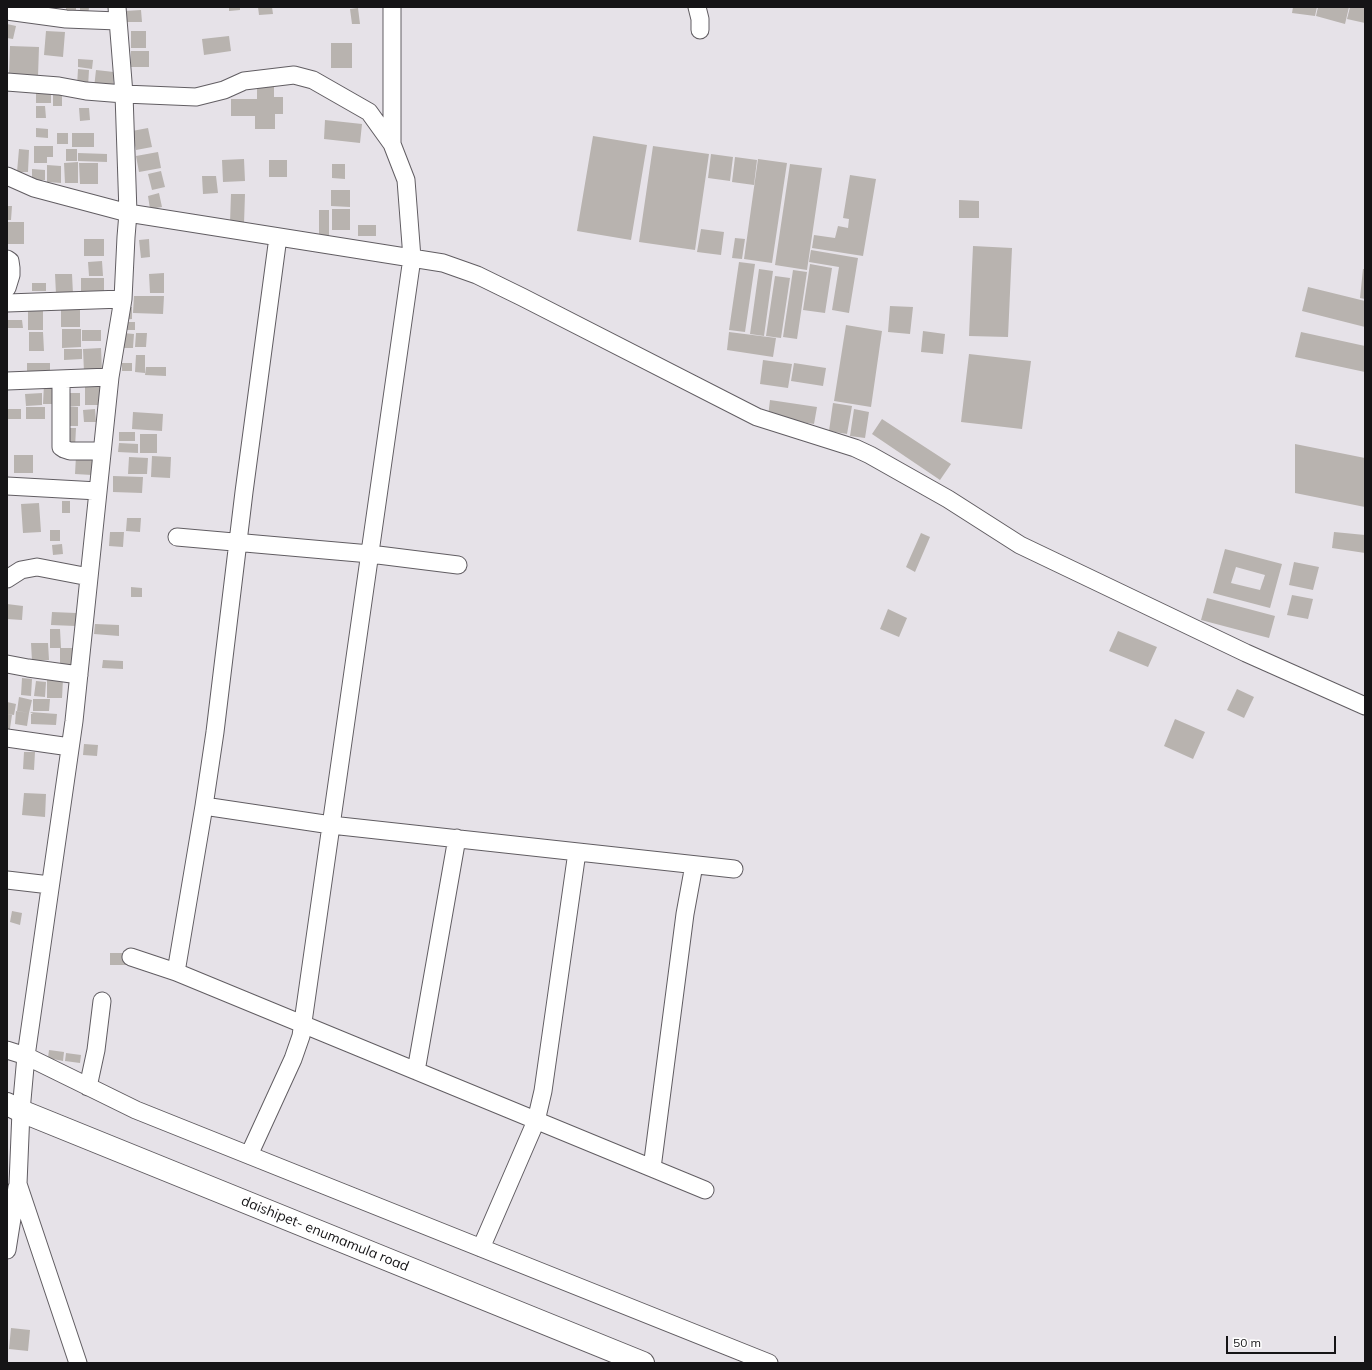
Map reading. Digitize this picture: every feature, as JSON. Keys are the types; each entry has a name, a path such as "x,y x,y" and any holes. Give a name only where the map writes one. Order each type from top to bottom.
{"street":[{"path":"392,7 392,144"},
{"path":"697,7 700,18 700,30"},
{"path":"7,11 66,19 118,14 124,94 128,213 123,300 110,377 70,748 26,1056 14,1107 18,1184 7,1250"},
{"path":"7,82 59,86 86,91 196,97 224,90 244,81 294,75 312,80 370,112 392,144 406,180 412,258 303,1024 301,1036 293,1059 249,1156"},
{"path":"7,176 34,188 128,213 443,263 477,275 757,417 855,448 870,455 948,499 1020,545 1246,653 1365,706"},
{"path":"176,972 215,732 278,237"},
{"path":"7,259 10,261 11,268 11,275 7,288"},
{"path":"7,303 123,300"},
{"path":"7,381 110,377"},
{"path":"62,379 60,446 64,450 70,451 102,451"},
{"path":"7,486 98,491"},
{"path":"177,536 370,554 458,565"},
{"path":"7,579 21,570 37,567 89,578"},
{"path":"7,664 79,675"},
{"path":"7,738 70,748"},
{"path":"204,806 331,824 734,869"},
{"path":"416,1071 456,838"},
{"path":"482,1248 536,1121 543,1091 577,852"},
{"path":"652,1168 685,914 694,865"},
{"path":"7,880 50,884"},
{"path":"131,957 176,972 705,1190"},
{"path":"88,1087 96,1050 102,1001"},
{"path":"7,1050 26,1056 136,1110 769,1363"},
{"name":"daishipet- enumamula road","path":"14,1107 642,1363"},
{"path":"18,1184 78,1363"}],"building":[{"path":"66,7 76,7 76,15 66,15"},
{"path":"80,7 89,7 88,19 80,18"},
{"path":"229,7 240,7 240,10 229,11"},
{"path":"258,7 272,7 273,14 259,15"},
{"path":"1293,7 1317,7 1315,16 1292,13"},
{"path":"1318,7 1349,7 1345,24 1316,16"},
{"path":"1350,7 1365,7 1365,23 1347,19"},
{"path":"358,8 360,24 352,24 350,9"},
{"path":"141,10 142,22 126,22 125,11"},
{"path":"7,24 16,26 13,39 7,38"},
{"path":"46,31 65,32 63,57 44,55"},
{"path":"131,31 146,31 146,48 131,48"},
{"path":"229,36 231,51 204,55 202,39"},
{"path":"331,43 352,43 352,68 331,68"},
{"path":"10,46 39,47 38,76 9,75"},
{"path":"131,51 149,51 149,67 131,67"},
{"path":"78,59 93,60 92,69 78,67"},
{"path":"78,69 89,70 88,87 77,86"},
{"path":"96,70 114,72 113,89 94,88"},
{"path":"274,83 274,97 283,97 283,114 275,114 275,129 255,129 255,116 231,116 231,99 257,99 257,84"},
{"path":"36,91 51,91 51,103 36,103"},
{"path":"53,95 62,95 62,106 53,106"},
{"path":"36,106 45,106 46,118 36,118"},
{"path":"79,108 89,108 90,120 80,121"},
{"path":"325,120 362,124 360,143 324,139"},
{"path":"36,128 48,129 48,138 36,137"},
{"path":"148,128 152,147 136,150 132,131"},
{"path":"57,133 68,133 68,144 57,144"},
{"path":"72,133 94,133 94,147 72,147"},
{"path":"593,136 647,145 631,240 577,231"},
{"path":"34,146 53,146 53,157 47,157 47,163 34,163"},
{"path":"653,146 709,154 695,250 639,242"},
{"path":"19,149 29,150 28,172 17,172"},
{"path":"66,149 77,149 77,161 66,161"},
{"path":"158,152 161,168 139,172 136,156"},
{"path":"78,153 107,154 107,162 78,161"},
{"path":"711,154 733,157 730,181 708,178"},
{"path":"735,157 757,160 754,185 732,182"},
{"path":"244,159 245,181 223,182 222,160"},
{"path":"758,159 787,163 772,263 744,259"},
{"path":"269,160 287,160 287,177 269,177"},
{"path":"78,162 78,183 65,183 64,163"},
{"path":"79,163 98,163 98,184 80,184"},
{"path":"332,164 345,164 345,179 332,178"},
{"path":"790,164 822,168 807,270 775,265"},
{"path":"47,165 61,166 61,183 47,182"},
{"path":"32,169 45,170 45,180 32,180"},
{"path":"161,171 165,187 152,190 148,174"},
{"path":"850,175 876,179 863,256 812,248 814,235 835,238 838,226 848,228 849,219 843,218"},
{"path":"202,176 216,176 218,193 203,194"},
{"path":"331,190 350,190 350,207 331,206"},
{"path":"159,193 162,207 150,209 148,196"},
{"path":"231,194 245,194 244,224 230,223"},
{"path":"959,200 979,201 979,218 959,218"},
{"path":"7,206 12,206 11,220 7,220"},
{"path":"332,209 350,209 350,230 332,230"},
{"path":"319,210 329,210 329,241 319,241"},
{"path":"7,222 24,222 24,244 7,244"},
{"path":"358,225 376,225 376,236 358,236"},
{"path":"701,229 724,232 721,255 697,252"},
{"path":"735,238 745,239 742,259 732,258"},
{"path":"84,239 104,239 104,256 84,256"},
{"path":"149,239 150,257 141,258 139,240"},
{"path":"973,246 1012,248 1008,337 969,336"},
{"path":"811,250 858,258 849,313 832,310 839,267 809,262"},
{"path":"102,261 103,276 89,276 88,262"},
{"path":"739,262 755,264 745,332 729,330"},
{"path":"810,264 832,268 825,313 803,310"},
{"path":"759,269 773,271 764,336 750,334"},
{"path":"1363,269 1365,269 1365,299 1360,298"},
{"path":"793,270 807,272 797,339 783,337"},
{"path":"164,273 164,293 150,293 149,274"},
{"path":"55,274 72,274 73,294 56,294"},
{"path":"775,276 790,278 781,338 766,336"},
{"path":"81,278 104,278 104,296 81,296"},
{"path":"32,283 46,283 46,291 32,291"},
{"path":"1308,287 1365,301 1365,327 1302,311"},
{"path":"134,296 164,296 163,314 133,313"},
{"path":"28,306 43,306 43,330 28,330"},
{"path":"61,306 80,306 80,327 61,327"},
{"path":"890,306 913,307 910,334 888,332"},
{"path":"122,307 132,307 132,319 122,320"},
{"path":"8,320 22,320 23,328 8,328"},
{"path":"122,322 135,322 135,330 122,330"},
{"path":"846,325 882,331 871,407 834,401"},
{"path":"62,329 81,329 81,347 62,348"},
{"path":"82,330 101,330 101,341 82,341"},
{"path":"923,331 945,334 943,354 921,352"},
{"path":"29,332 43,332 44,351 29,351"},
{"path":"729,332 776,338 773,357 727,350"},
{"path":"1301,332 1365,346 1365,372 1295,357"},
{"path":"123,333 134,334 133,348 122,348"},
{"path":"136,333 147,333 146,347 135,347"},
{"path":"101,348 102,371 84,372 83,349"},
{"path":"64,349 82,349 82,359 64,360"},
{"path":"969,354 1031,361 1022,429 961,422"},
{"path":"136,355 145,355 145,373 135,372"},
{"path":"763,360 792,364 788,388 760,384"},
{"path":"27,363 50,363 50,375 27,375"},
{"path":"122,363 132,363 132,371 122,371"},
{"path":"794,363 826,368 823,386 791,381"},
{"path":"146,367 166,367 166,376 145,375"},
{"path":"44,384 59,384 58,404 43,404"},
{"path":"85,385 101,385 101,405 85,405"},
{"path":"42,393 42,405 26,406 25,394"},
{"path":"65,393 80,393 80,406 67,406 78,407 78,426 65,426"},
{"path":"770,400 817,407 814,424 768,417"},
{"path":"833,403 852,406 847,434 829,431"},
{"path":"26,407 45,407 45,419 26,419"},
{"path":"7,409 21,409 21,419 7,419"},
{"path":"95,409 96,422 84,422 83,410"},
{"path":"854,409 869,412 865,438 850,436"},
{"path":"133,412 163,414 162,431 132,429"},
{"path":"882,419 951,464 940,480 872,434"},
{"path":"63,428 76,428 75,448 63,448"},
{"path":"119,432 135,432 135,441 119,441"},
{"path":"140,434 157,434 157,453 140,453"},
{"path":"119,443 138,444 138,453 118,452"},
{"path":"1295,444 1365,458 1365,507 1295,493"},
{"path":"14,455 33,455 33,473 14,473"},
{"path":"76,456 93,457 92,475 75,474"},
{"path":"152,456 171,457 170,478 151,477"},
{"path":"129,457 148,458 147,474 128,474"},
{"path":"113,476 143,477 142,493 113,492"},
{"path":"62,501 70,501 70,513 62,513"},
{"path":"39,503 41,532 23,533 21,504"},
{"path":"127,518 141,518 140,532 126,531"},
{"path":"50,530 60,530 60,541 50,541"},
{"path":"110,532 124,532 123,547 109,546"},
{"path":"1334,532 1365,535 1365,553 1332,548"},
{"path":"921,533 930,537 915,572 906,567"},
{"path":"62,544 63,554 53,555 52,545"},
{"path":"1225,549 1282,564 1270,608 1213,593","holes":["1236,567 1265,575 1260,590 1231,583"]},
{"path":"1294,562 1319,567 1313,590 1289,585"},
{"path":"131,587 142,588 142,597 131,597"},
{"path":"1292,595 1313,599 1308,619 1287,615"},
{"path":"1207,598 1275,616 1269,638 1201,620"},
{"path":"7,604 23,606 22,620 7,619"},
{"path":"888,609 907,618 899,637 880,629"},
{"path":"52,612 76,613 76,626 51,625"},
{"path":"95,624 119,625 119,636 94,634"},
{"path":"50,629 60,629 61,648 50,648"},
{"path":"1118,631 1157,647 1148,667 1109,651"},
{"path":"31,643 48,643 49,660 32,661"},
{"path":"60,648 75,648 75,667 60,667"},
{"path":"103,660 123,661 123,669 102,668"},
{"path":"22,678 32,679 31,696 21,695"},
{"path":"47,678 63,679 62,698 47,698"},
{"path":"36,681 46,682 45,697 34,696"},
{"path":"1237,689 1254,697 1244,718 1227,710"},
{"path":"19,697 32,700 29,713 17,711"},
{"path":"33,699 50,699 49,711 33,711"},
{"path":"7,702 16,704 14,715 7,714"},
{"path":"16,711 29,713 27,726 15,724"},
{"path":"30,712 57,714 56,725 31,724 31,714 33,714"},
{"path":"7,714 12,715 9,735 7,734"},
{"path":"1175,719 1205,732 1193,759 1164,746"},
{"path":"84,744 98,745 97,756 83,755"},
{"path":"24,752 35,752 34,770 23,769"},
{"path":"24,793 46,794 45,817 22,815"},
{"path":"12,911 22,913 20,925 10,922"},
{"path":"110,953 127,953 127,965 110,965"},
{"path":"49,1050 64,1052 63,1061 48,1058"},
{"path":"66,1053 81,1055 80,1063 65,1061"},
{"path":"11,1328 30,1330 28,1351 9,1349"}]}
